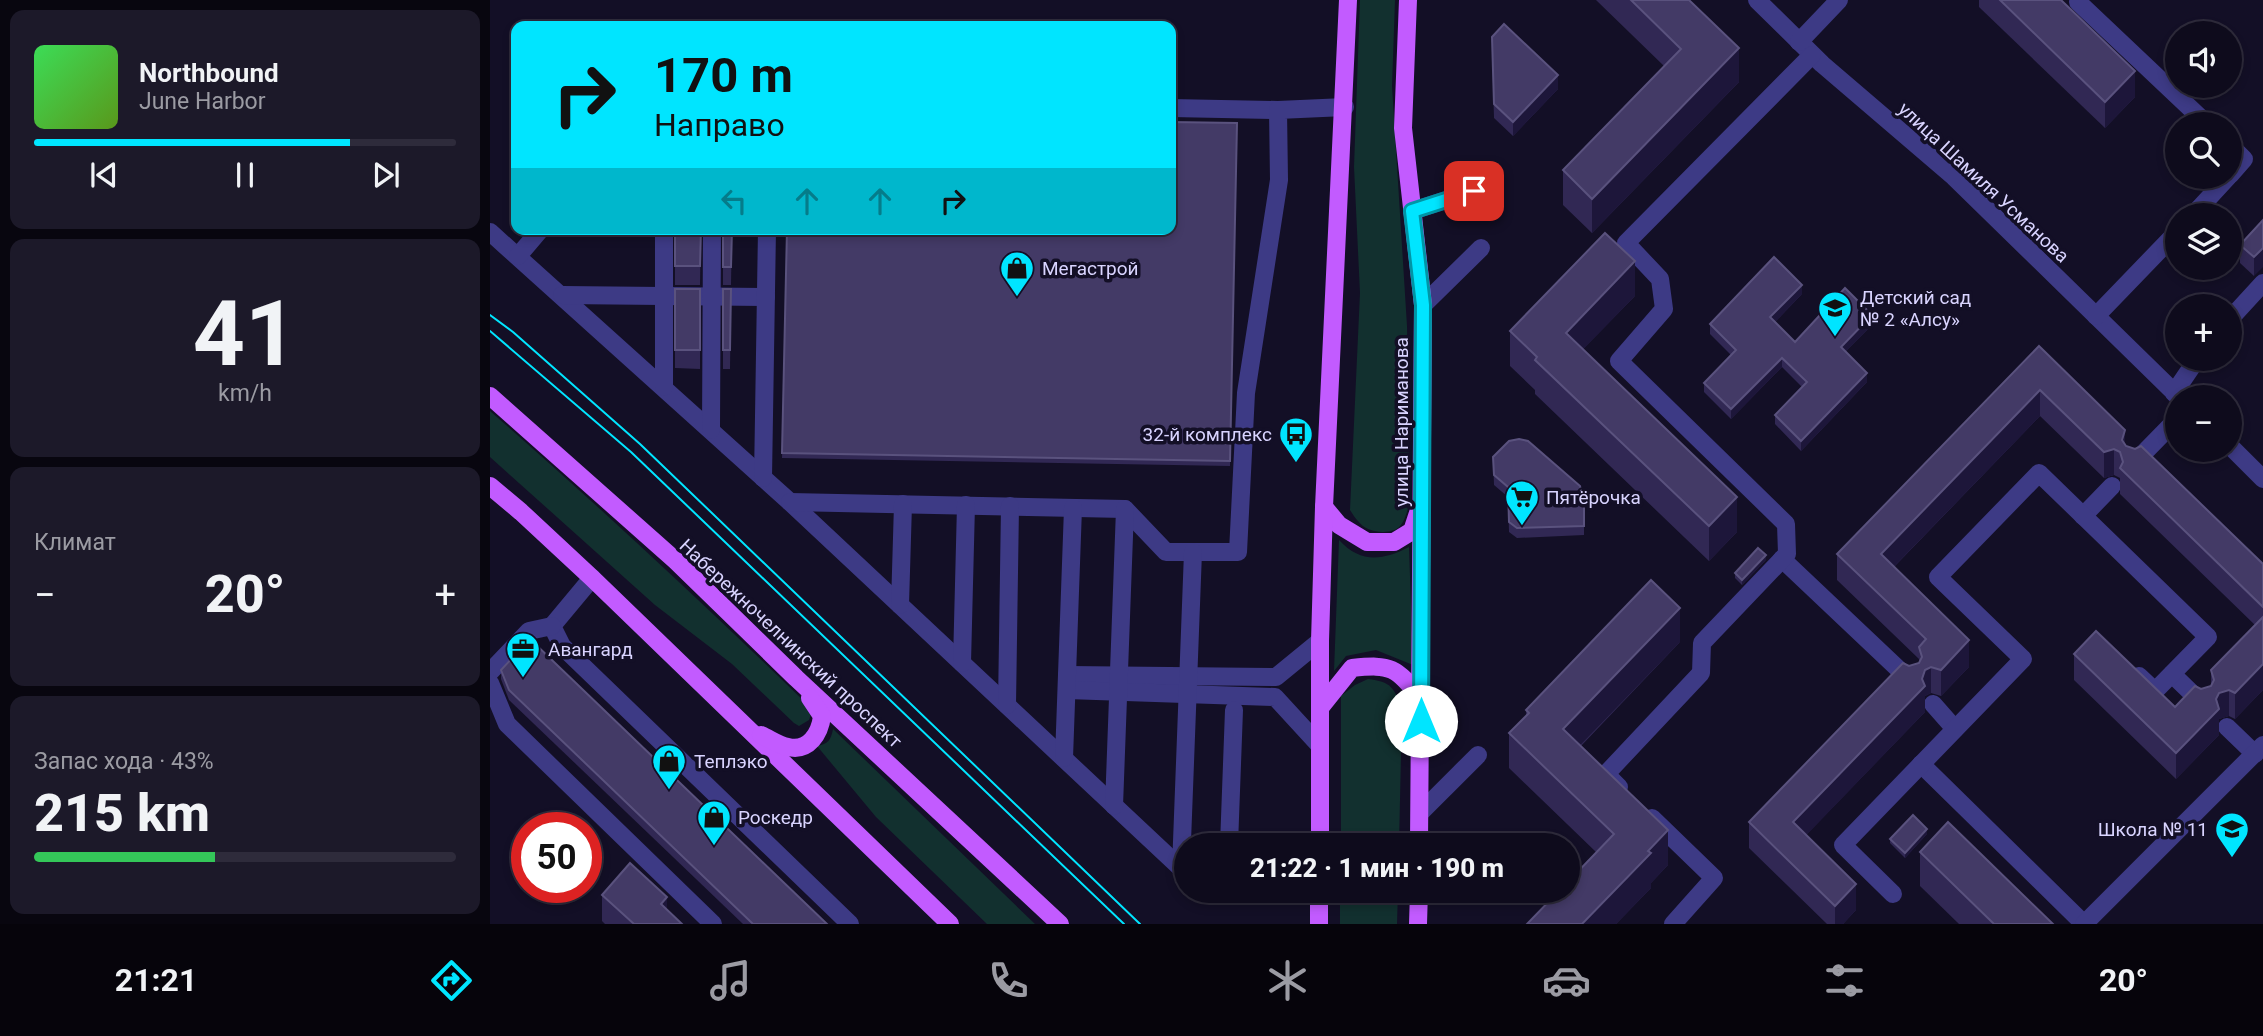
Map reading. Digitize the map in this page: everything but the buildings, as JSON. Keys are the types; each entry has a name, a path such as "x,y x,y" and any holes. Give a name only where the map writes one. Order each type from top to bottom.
{"main road":[{"path":"1320,833 1320,641 1324,507 1348,0"},
{"name":"улица Нариманова","path":"1408,0 1403,128 1423,305 1419,833"},
{"name":"Набережночелнинский проспект","path":"490,396 676,561 796,678 1060,924"},
{"path":"490,486 592,578 950,924"},
{"path":"1324,507 1339,525 1367,542 1394,541 1412,531 1422,502"},
{"path":"1320,708 1352,668 1381,665 1402,676 1421,698"},
{"path":"749,729 789,748 807,745 820,731 822,716 796,678"},
{"path":"1319,924 1320,903"},
{"path":"1418,924 1419,903"}],"street":[{"name":"улица Шамиля Усманова","path":"1757,0 1812,55 1954,177 2167,385"},
{"path":"1799,42 1839,0"},
{"path":"2078,2 2194,112"},
{"path":"1672,924 1714,878 1606,774 1701,673 1702,643 1787,554 1786,524 1619,361 1664,309 1660,279 1626,243 1812,55"},
{"path":"1176,108 1278,110 1345,107"},
{"path":"790,502 1125,509 1166,552 1238,552 1246,393 1279,180 1278,110"},
{"path":"2204,203 2217,189"},
{"path":"1412,211 1474,191"},
{"path":"490,232 790,502 1174,861"},
{"path":"518,256 536,235"},
{"path":"664,235 664,387"},
{"path":"710,430 712,235"},
{"path":"763,478 767,235"},
{"path":"2096,316 2165,244"},
{"path":"1423,305 1480,248"},
{"path":"2242,306 2263,283"},
{"path":"562,295 766,297"},
{"path":"2133,464 2165,431"},
{"path":"2242,458 2263,479"},
{"path":"1893,894 1843,845 2023,659 1938,577 2039,473 2208,636 2155,691 2134,671"},
{"path":"2083,516 2112,486"},
{"path":"900,605 903,504"},
{"path":"962,663 966,506"},
{"path":"1007,705 1010,506"},
{"path":"1064,758 1073,508"},
{"path":"1114,806 1125,509"},
{"path":"1185,833 1193,552"},
{"path":"1782,559 1911,681"},
{"path":"490,672 529,631 552,626 592,578"},
{"path":"552,626 562,646 850,924"},
{"path":"1067,682 1188,685 1276,677 1320,641"},
{"path":"2172,674 2203,704"},
{"path":"490,683 507,724 713,924"},
{"path":"1188,685 1275,697 1320,746"},
{"path":"1933,704 1955,729"},
{"path":"1229,833 1234,710"},
{"path":"1921,764 2084,924 2259,750 2227,727"},
{"path":"1420,813 1478,755"}],"green space":[{"path":"1360,0 1395,0 1392,86 1407,326 1410,501 1401,525 1395,530 1384,532 1363,526 1350,510 1360,293 1354,167"},
{"path":"490,411 651,556 808,705 811,714 809,720 799,726 794,723 732,664 655,605 490,457"},
{"path":"1339,540 1355,553 1372,557 1390,555 1409,547 1413,665 1376,650 1346,656 1334,671"},
{"path":"1368,679 1387,684 1397,695 1402,709 1399,833 1341,833 1341,696"},
{"path":"833,729 1035,924 987,924 876,817 817,746 828,741"},
{"path":"1340,903 1398,903 1397,924 1340,924"}],"tram line":[{"path":"490,315 513,332 640,444 1140,924"},
{"path":"490,331 631,452 1124,924"}],"place":[{"name":"Мегастрой","path":"1017,298"},
{"name":"Детский сад № 2 «Алсу»","path":"1835,338"},
{"name":"32-й комплекс","path":"1296,464"},
{"name":"Пятёрочка","path":"1522,527"},
{"name":"Авангард","path":"523,679"},
{"name":"Теплэко","path":"669,791"},
{"name":"Роскедр","path":"714,847"},
{"name":"Школа № 11","path":"2232,859"}],"route":[{"path":"1421,721 1423,305 1412,211 1474,191"}]}
